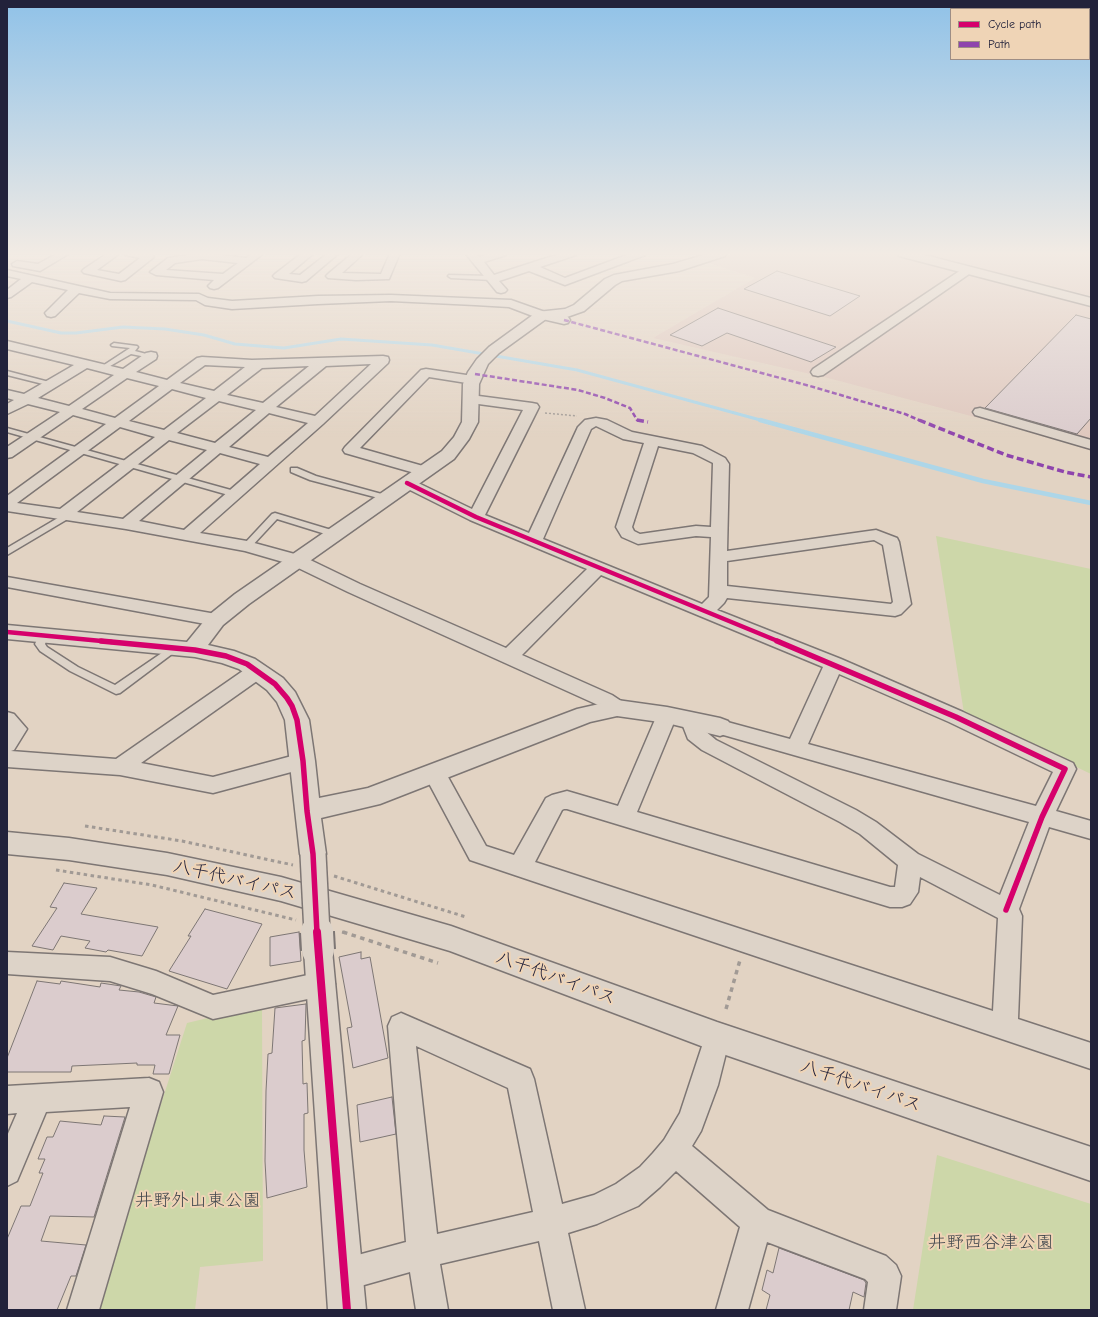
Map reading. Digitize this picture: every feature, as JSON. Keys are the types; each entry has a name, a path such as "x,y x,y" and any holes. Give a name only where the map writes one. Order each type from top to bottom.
{"main road":[{"path":"185,649 198,642 216,620 242,599 448,455 461,439 470,422 473,380 482,362 494,350 542,315 549,314"},
{"path":"7,632 185,649 226,656 247,664 275,684 292,706 303,761 307,811 305,860 328,940 322,984 347,1310"},
{"path":"307,811 371,797 435,774 585,715 617,708 667,715 720,727"},
{"name":"八千代バイパス","path":"7,843 69,849 167,864 281,889 451,939 721,1023 1091,1164"}],"street":[{"path":"818,372 903,314"},
{"path":"542,315 564,320"},
{"path":"8,347 103,368 318,421"},
{"path":"7,454 151,356"},
{"path":"7,503 202,361 258,364 383,360 318,421 188,535"},
{"path":"126,524 322,362"},
{"path":"7,410 85,364"},
{"path":"65,515 258,364"},
{"path":"425,471 350,450 426,373 473,380"},
{"path":"7,394 271,462"},
{"path":"471,399 532,407 476,517"},
{"path":"980,412 1091,445"},
{"path":"534,541 585,427 590,424 596,422 602,423 628,436 697,449 720,460 718,599 704,612"},
{"path":"652,441 624,527 628,534 638,539 696,531 719,532"},
{"path":"407,483 476,517 704,612 834,664 956,717 1065,769 1042,817 1006,910"},
{"path":"7,506 126,524 247,546 296,560 354,588 605,700 617,708"},
{"path":"718,591 896,610 902,604 891,542 876,535 719,557"},
{"path":"509,658 598,568"},
{"path":"7,582 216,620"},
{"path":"796,748 834,664"},
{"path":"120,767 257,671"},
{"path":"624,818 667,715"},
{"path":"7,719 17,729 7,745"},
{"path":"691,721 695,734 709,744 848,816 868,828 910,861 1006,910 1010,916 1005,1026"},
{"path":"720,727 1091,830"},
{"path":"7,759 120,767 213,785 303,761"},
{"path":"435,774 478,852 1005,1026 1091,1056"},
{"path":"520,867 554,804 567,800 890,897 902,897 906,892 910,861"},
{"path":"7,963 110,969 156,983 213,1007 322,984"},
{"path":"344,1275 424,1253 550,1223 597,1209 627,1195 650,1177 674,1150 691,1121 699,1103 721,1023"},
{"path":"432,1310 424,1253 401,1026 520,1079 569,1310"},
{"path":"7,1100 149,1092 83,1310"},
{"path":"7,1171 37,1099"},
{"path":"674,1150 757,1221 766,1226 875,1268 885,1276 880,1310"},
{"path":"732,1310 757,1221"}],"lane":[{"path":"103,368 136,347 114,345"},
{"path":"130,352 151,356"},
{"path":"7,373 51,384"},
{"path":"7,430 235,494"},
{"path":"294,470 313,478 386,498"},
{"path":"7,552 65,515"},
{"path":"247,546 275,516 334,534"},
{"path":"43,635 40,644 43,649 74,669 116,690 185,649"}],"path":[{"path":"530,411 582,417 590,424"},
{"path":"85,826 305,860"},
{"path":"56,870 152,885 302,922"},
{"path":"332,876 466,917"},
{"path":"328,940 438,963"},
{"path":"721,1023 745,941"}],"shaded area":[{"path":"693,314 1091,314 1091,448 832,379 653,338"}],"green space":[{"path":"936,536 1091,569 1091,774 964,713"},
{"name":"井野外山東公園","path":"262,1005 263,1261 200,1267 195,1310 95,1310 187,1023"},
{"name":"井野西谷津公園","path":"937,1155 1091,1204 1091,1310 913,1310"}],"building":[{"path":"707,314 738,314 836,347 811,362 727,333 702,346 670,335"},
{"path":"1076,315 1091,319 1091,418 1077,434 985,408"},
{"path":"64,883 97,888 81,914 158,927 142,956 108,950 106,952 85,948 90,941 61,936 53,950 32,946 57,908 50,907"},
{"path":"205,909 262,924 227,989 169,971 191,936 188,936"},
{"path":"299,932 301,961 270,966 270,937"},
{"path":"361,952 361,959 370,957 388,1058 353,1068 347,1028 352,1027 339,957"},
{"path":"37,981 60,984 61,981 100,987 101,983 121,986 119,990 139,992 156,997 154,1003 178,1006 166,1035 180,1035 169,1074 153,1074 155,1065 137,1065 137,1063 72,1066 71,1072 7,1072 7,1058"},
{"path":"306,1004 305,1040 302,1041 303,1084 307,1083 308,1113 304,1114 304,1150 307,1187 267,1198 265,1161 266,1091 268,1054 272,1053 275,1008"},
{"path":"392,1097 396,1134 360,1142 357,1105"},
{"path":"104,1116 125,1117 94,1217 50,1216 41,1241 86,1245 76,1276 71,1276 57,1310 7,1310 7,1239 21,1206 30,1206 43,1173 39,1173 45,1159 38,1159 47,1137 53,1137 60,1121 101,1125"},
{"path":"779,1248 864,1280 866,1283 864,1297 853,1292 849,1310 766,1310 770,1295 762,1290 767,1270 773,1273"}],"waterway":[{"path":"7,321 61,333 76,333 123,327 165,329 204,335 235,344 284,348 341,339 432,345 577,370 764,421"},
{"path":"760,420 983,481 1091,503"}],"marked path":[{"path":"564,320 810,386 905,414 951,434 1006,455 1065,472 1091,477"},
{"path":"475,374 578,390 605,398 630,408 637,420 648,422"}],"cycle path":[{"path":"407,483 476,517 834,664 956,717 1065,769 1042,817 1006,910"},
{"path":"7,632 195,650 226,656 247,664 275,684 292,706 297,720 303,761 307,811 313,854 318,950 347,1310"}]}
